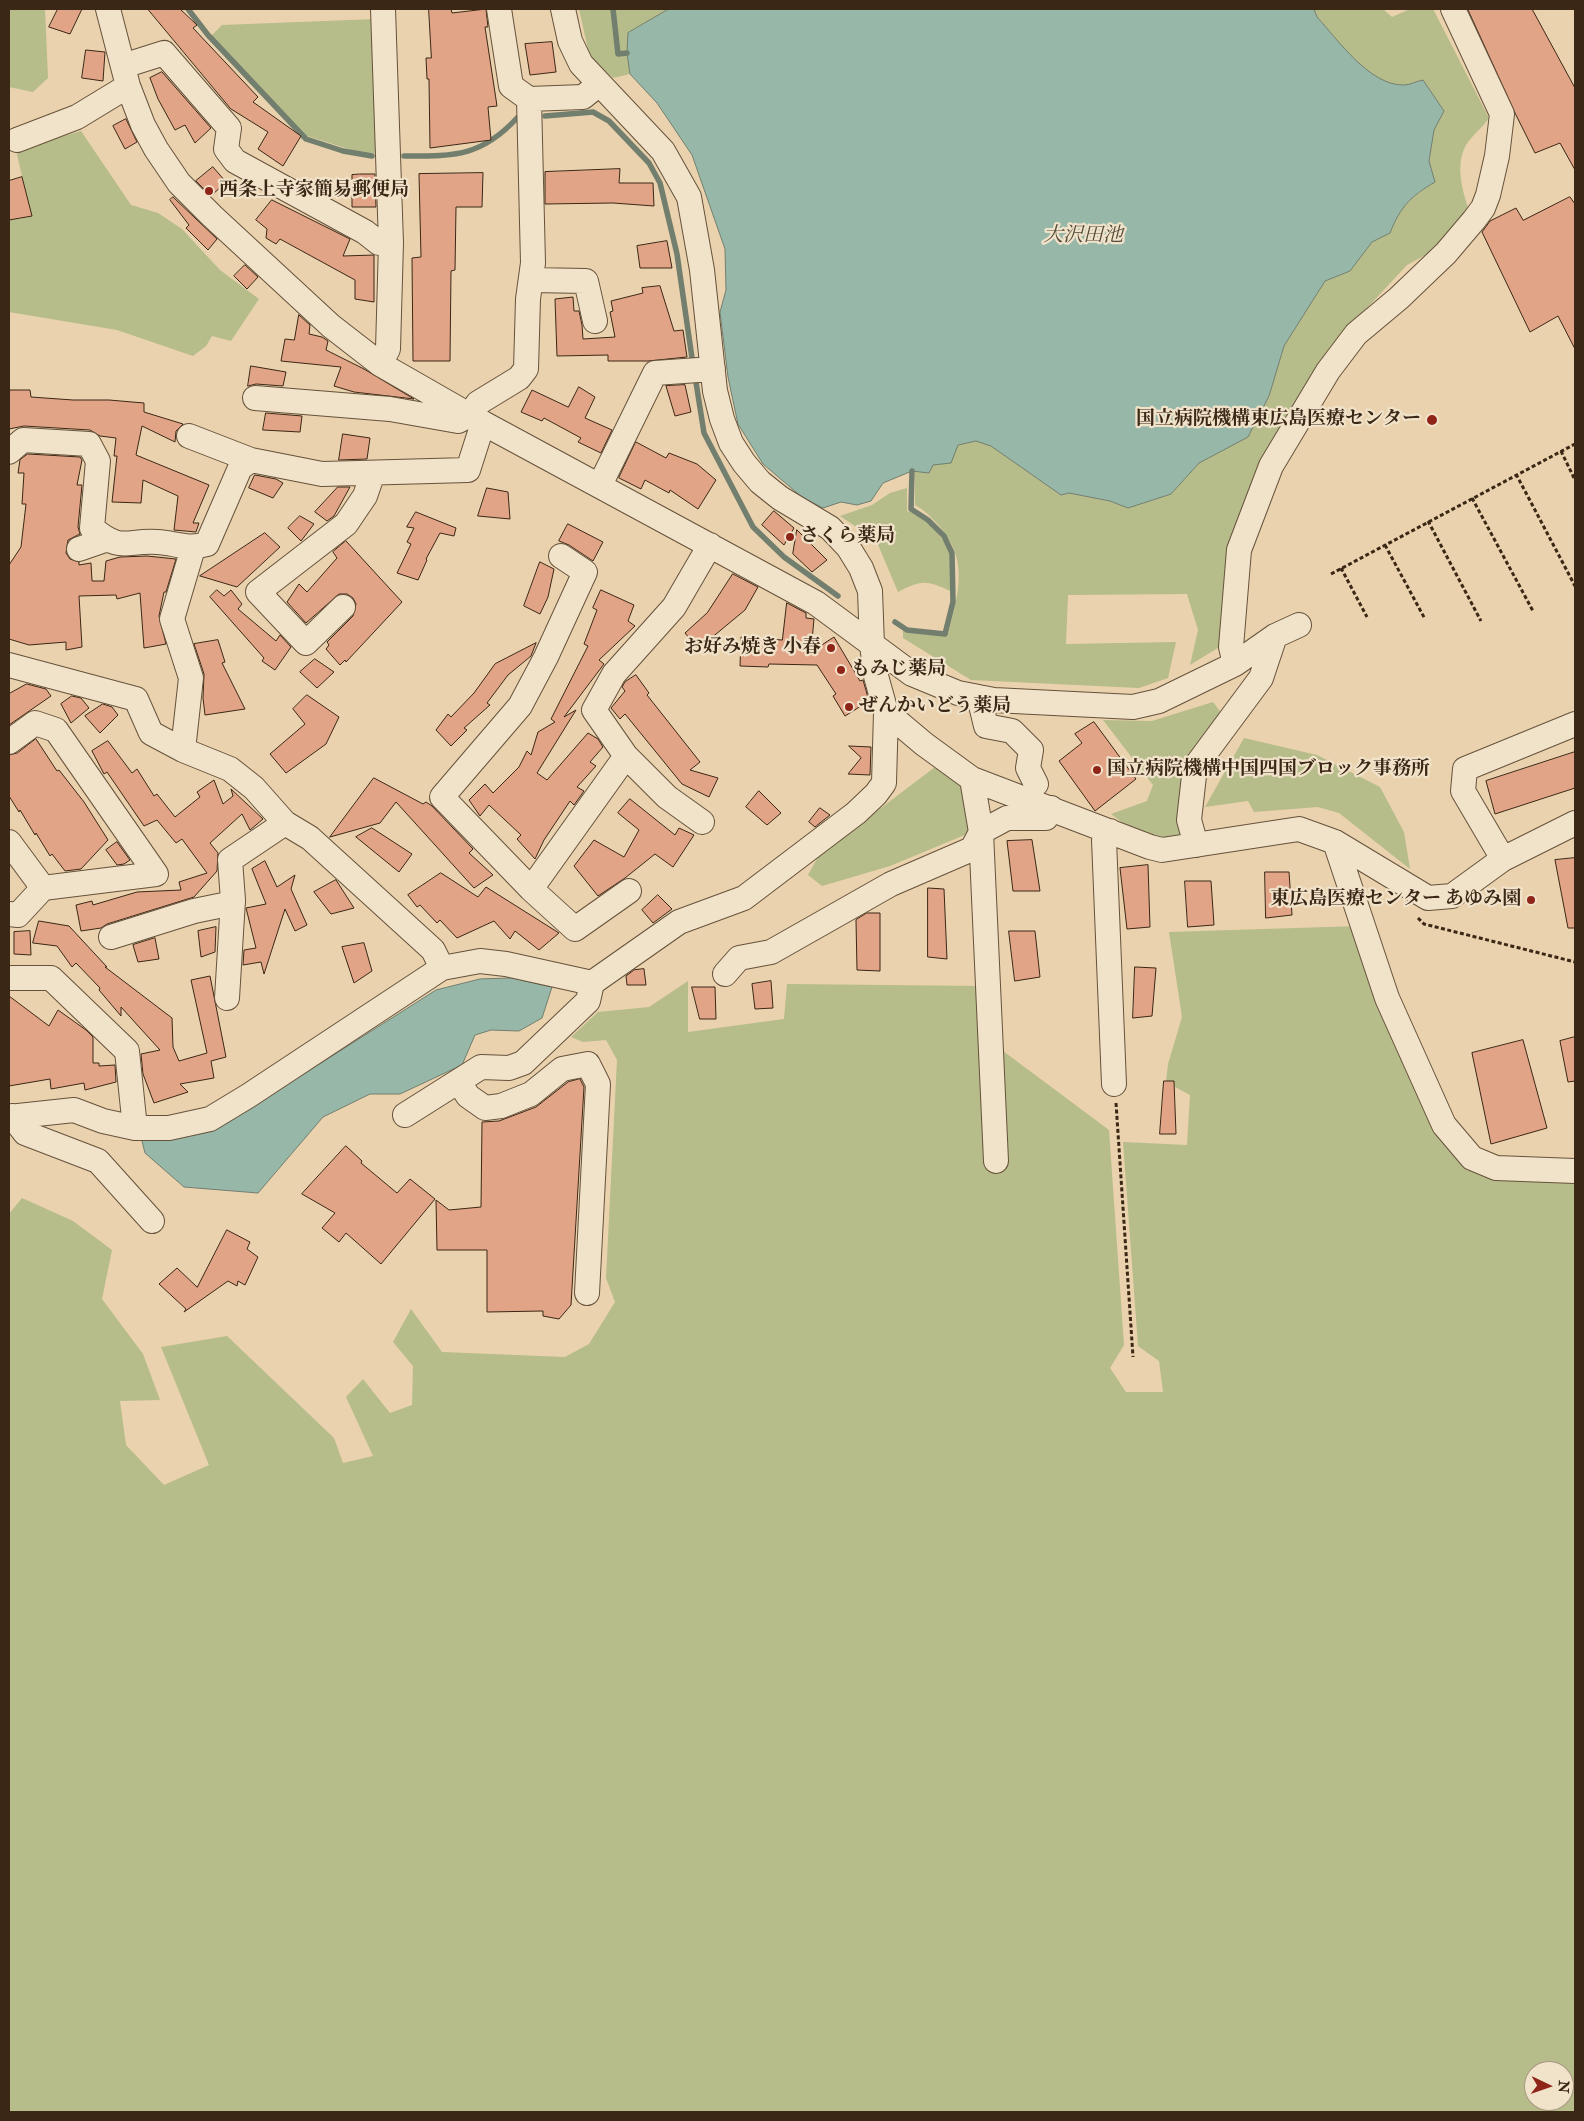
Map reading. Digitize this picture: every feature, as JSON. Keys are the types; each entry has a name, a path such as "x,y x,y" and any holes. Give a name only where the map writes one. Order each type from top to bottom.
{"street":[{"path":"108,9 126,76 147,133 179,183 331,326 380,364 476,419 816,604 912,674 958,693 979,697 1133,707 1159,701 1235,664 1275,636 1299,625"},
{"path":"380,364 388,349 390,243 383,9"},
{"path":"499,9 511,86 529,99 583,97 598,85"},
{"path":"405,1115 481,1067 509,1068 523,1063 588,1001 592,983 679,922 744,898 856,813 876,794 884,783 886,712 876,676 872,645 870,591 861,568 848,547 830,528 780,498 760,482 744,463 731,443 722,419 713,369 702,270 689,197 663,151 642,127 598,85 581,64 574,49 563,9"},
{"path":"1235,664 1232,646 1239,550 1271,466 1328,371 1356,334 1399,298 1446,253 1483,208 1488,195 1497,156 1502,114 1453,9"},
{"path":"17,140 77,117 126,76 164,53 229,128 226,149 235,161 365,232 379,244 390,243"},
{"path":"189,436 251,460 322,474 468,470 478,402 519,378 526,369 528,299 533,263 529,99"},
{"path":"531,280 586,281 595,322"},
{"path":"600,485 656,373 713,369"},
{"path":"255,398 390,409 458,422 476,419"},
{"path":"9,452 23,440 89,444 98,461 92,528 105,540 126,545 156,542 193,548 207,544 240,468 251,460"},
{"path":"343,607 301,650 258,592 346,524 365,496 373,473"},
{"path":"78,549 105,540"},
{"path":"702,822 667,797 626,756 594,710 614,674 674,608 710,545"},
{"path":"183,750 190,678 172,619 193,548"},
{"path":"561,556 585,572 546,657 520,706 442,797 531,889 575,929 629,891"},
{"path":"1196,845 1189,820 1195,768 1261,678 1275,636"},
{"path":"9,665 80,686 136,699 151,733 183,750 230,769 254,788 285,823 310,838 433,950 442,968"},
{"path":"979,697 986,726 1012,730 1021,737 1031,750 1032,774 981,782"},
{"path":"886,712 924,744 981,782 1162,850 1299,829 1335,842 1428,898 1452,896 1503,859 1575,823"},
{"path":"9,742 36,723 56,730 156,874 43,888 18,914 9,914"},
{"path":"1503,859 1463,791 1465,769 1575,724"},
{"path":"531,889 626,756"},
{"path":"981,782 981,832 996,1161"},
{"path":"726,974 738,958 771,952 891,884 972,849 981,832 1007,818 1046,818 1051,808"},
{"path":"227,998 233,903 230,860 285,823"},
{"path":"1110,831 1104,840 1114,1084"},
{"path":"9,842 43,888"},
{"path":"1335,842 1387,998 1444,1125 1472,1158 1496,1168 1575,1171"},
{"path":"111,937 194,911 233,903"},
{"path":"10,1116 74,1110 103,1121 135,1128 169,1128 210,1118 248,1096 442,968 480,961 506,964 592,983"},
{"path":"9,978 51,978 127,1051 135,1128"},
{"path":"459,1082 468,1096 485,1108 501,1106 531,1094 562,1069 588,1064 598,1084 586,1293"},
{"path":"10,1116 25,1133 98,1160 152,1221"}],"path":[{"path":"1331,574 1575,444"},
{"path":"1561,451 1575,480"},
{"path":"1516,474 1575,586"},
{"path":"1472,498 1533,611"},
{"path":"1428,521 1481,621"},
{"path":"1385,544 1424,619"},
{"path":"1341,568 1367,617"},
{"path":"1412,912 1424,924 1575,962"},
{"path":"1114,1084 1133,1357"}],"green space":[{"path":"9,9 45,9 48,78 33,92 9,87"},
{"path":"579,9 669,9 628,33 627,53 630,74 613,78 590,58"},
{"path":"1314,9 1383,9 1392,17 1410,9 1433,9 1489,118 1468,142 1460,165 1461,182 1468,207 1438,248 1407,265 1326,352 1253,489 1221,646 1190,665 1198,630 1187,594 1068,595 1066,644 1176,642 1168,678 1139,688 971,680 903,638 903,631 948,634 958,592 959,579 955,553 950,541 932,518 915,505 915,471 929,473 932,465 958,445 976,441 991,446 1061,495 1069,493 1110,501 1128,508 1171,494 1199,463 1248,437 1269,396 1284,346 1325,281 1350,271 1372,242 1390,233 1407,203 1435,182 1429,161 1434,130 1444,111 1423,80 1404,85 1391,83 1379,78 1355,60 1317,17"},
{"path":"376,19 380,153 361,153 304,135 211,36 222,25"},
{"path":"81,131 131,205 158,213 182,229 220,270 259,299 231,341 212,336 206,346 193,356 117,330 9,312 9,217 14,215 18,219 31,216 16,150"},
{"path":"907,488 907,511 926,521 942,539 949,551 951,566 950,591 924,583 913,585 898,592 876,540 840,516 872,505 890,493"},
{"path":"1213,702 1222,714 1181,778 1185,834 1180,840 1160,839 1135,831 1111,814 1147,801 1153,785 1103,720 1152,721"},
{"path":"1244,738 1317,755 1380,787 1404,832 1410,869 1339,813 1318,807 1254,812 1248,801 1205,807"},
{"path":"939,764 965,788 973,820 967,834 890,866 822,886 808,875 819,855"},
{"path":"1359,926 1447,1140 1466,1170 1541,1181 1575,1183 1575,2112 9,2112 9,1214 22,1198 73,1221 112,1250 102,1299 143,1354 160,1400 120,1401 126,1445 164,1485 209,1465 161,1347 227,1336 334,1438 343,1463 373,1456 346,1397 363,1379 390,1413 412,1405 413,1366 393,1342 411,1309 442,1352 565,1357 589,1344 615,1302 606,1278 617,1060 606,1040 583,1042 571,1037 598,1012 649,1007 688,981 688,1032 784,1019 787,984 981,986 999,1048 1109,1130 1124,1345 1110,1368 1126,1392 1163,1392 1159,1361 1138,1346 1123,1142 1187,1145 1190,1095 1166,1082 1168,1064 1182,1017 1169,932"}],"water":[{"name":"大沢田池","path":"669,9 1314,9 1317,17 1345,49 1367,70 1379,78 1391,83 1404,85 1423,80 1444,111 1434,130 1429,161 1435,182 1419,192 1407,203 1390,233 1372,242 1350,271 1325,281 1284,346 1269,396 1248,437 1199,463 1171,494 1128,508 1110,501 1069,493 1061,495 991,446 976,441 958,445 951,463 933,465 929,473 912,471 883,483 871,501 857,505 841,502 823,508 803,498 763,464 738,424 728,377 720,312 726,290 725,249 692,155 657,103 630,74 627,53 628,33"},
{"path":"513,978 552,987 542,1018 519,1031 491,1030 475,1035 462,1065 400,1094 370,1094 323,1117 258,1193 184,1187 145,1153 141,1137 220,1127 436,990 480,979"}],"building":[{"path":"58,9 82,9 70,34 49,27"},
{"path":"148,9 180,9 197,25 193,28 258,97 253,102 301,136 283,166 258,149 268,132 231,109"},
{"path":"429,9 451,9 452,13 486,9 488,27 485,27 497,106 488,107 491,140 430,148 429,79 427,79 426,58 431,58"},
{"path":"1468,9 1532,9 1575,88 1575,170 1560,143 1535,153"},
{"path":"552,42 556,72 530,75 525,44"},
{"path":"86,50 105,52 103,81 82,78"},
{"path":"162,72 211,128 195,143 185,125 175,130 158,99 150,78"},
{"path":"126,119 137,142 125,149 113,126"},
{"name":"西条上寺家簡易郵便局","path":"213,167 226,182 211,196 196,181"},
{"path":"620,169 619,183 653,183 654,206 613,203 545,204 545,172"},
{"path":"483,173 482,207 456,207 455,270 451,271 450,361 413,361 412,258 421,257 419,174"},
{"path":"375,174 376,207 352,207 352,175"},
{"path":"22,177 32,216 9,220 9,181"},
{"path":"173,197 217,239 208,250 186,228 189,225 170,200"},
{"path":"1570,197 1575,204 1575,349 1558,316 1530,332 1482,232 1490,221 1516,208 1523,220"},
{"path":"272,200 350,239 343,256 374,255 374,302 355,299 355,280 280,239 276,244 266,238 267,229 256,220"},
{"path":"667,241 672,268 640,268 637,246"},
{"path":"245,265 258,277 247,289 234,276"},
{"path":"660,286 674,331 683,330 687,357 648,361 608,361 608,355 557,356 555,299 573,297 574,311 579,311 583,339 615,337 610,312 613,311 611,301 643,293 642,288"},
{"path":"299,315 310,325 309,334 322,337 328,341 326,350 364,369 414,399 354,392 334,386 341,367 281,361 285,339 294,340"},
{"path":"251,366 286,372 283,386 256,384 248,386"},
{"path":"685,385 691,412 675,416 666,386"},
{"path":"579,387 595,397 585,418 612,430 601,453 578,442 581,438 544,418 542,421 521,412 532,390 568,407"},
{"path":"10,390 30,390 31,397 144,403 144,412 183,424 176,431 175,442 142,426 136,455 209,485 193,523 199,523 196,532 174,530 178,496 143,480 141,503 112,502 117,456 114,456 116,438 100,436 90,430 24,426 9,429"},
{"path":"266,413 302,416 300,432 263,430"},
{"path":"343,434 370,438 367,459 339,460"},
{"path":"636,442 666,458 669,453 697,464 716,480 698,509 670,490 669,493 645,480 641,489 619,478"},
{"path":"28,454 80,457 82,460 77,485 82,485 78,527 80,534 68,540 66,553 70,559 79,562 79,565 91,563 92,581 104,581 106,561 120,557 147,556 176,559 166,592 164,592 159,616 166,644 144,648 140,593 117,599 116,595 79,596 82,647 66,650 66,642 29,645 9,639 9,565 21,547 26,504 22,504 24,473 18,473 20,460"},
{"path":"255,475 276,479 283,483 273,498 249,488"},
{"path":"338,487 350,487 334,516 327,521 315,512"},
{"path":"487,488 508,492 510,519 478,516"},
{"path":"774,511 794,528 784,545 762,525"},
{"path":"416,512 456,528 454,536 440,533 426,559 418,580 397,573 411,544 407,542 414,528 407,527"},
{"path":"300,516 314,524 301,541 288,528"},
{"path":"568,524 603,542 593,561 569,545 559,541"},
{"path":"797,530 827,560 812,572 793,554"},
{"path":"265,533 280,547 237,587 200,576"},
{"path":"346,541 402,602 346,662 345,660 340,665 326,649 329,645 327,642 353,616 356,604 353,598 347,594 339,594 306,623 287,602 299,584 307,592 337,558 333,552"},
{"path":"540,562 554,569 548,597 540,614 524,606"},
{"path":"733,574 758,587 745,610 698,649 685,633 707,613"},
{"path":"217,590 224,596 231,590 242,604 238,609 276,641 280,635 291,647 275,670 262,661 264,658 210,597"},
{"path":"601,590 634,605 628,621 635,626 599,660 604,664 564,717 576,710 537,773 547,780 588,733 598,739 603,747 590,762 596,766 577,787 584,791 574,805 570,801 544,840 535,859 517,839 521,835 489,805 480,816 469,800 485,784 493,793 519,767 527,751 531,755 538,732 555,722 551,719 588,646 584,644 597,610 593,608"},
{"path":"787,603 806,613 806,618 814,619 811,652 834,637 860,681 863,680 869,701 845,716 833,696 836,694 817,665 769,664 768,667 740,666 741,637 782,640"},
{"path":"218,640 225,662 222,663 245,709 205,715 203,698 204,674 194,644"},
{"path":"536,643 531,656 508,675 487,703 490,705 464,728 467,730 451,746 436,730 448,714 451,717 474,693 495,664"},
{"path":"315,659 334,672 317,688 300,672"},
{"path":"636,675 649,693 647,695 700,762 690,770 718,778 709,797 682,784 625,714 620,719 611,708 625,691 622,687 625,682"},
{"path":"27,684 46,689 51,696 9,725 9,694"},
{"path":"307,695 339,717 326,744 286,773 270,754 305,724 293,709"},
{"path":"72,696 81,698 89,708 71,723 61,704"},
{"path":"103,704 112,707 118,715 100,733 85,716"},
{"name":"国立病院機構中国四国ブロック事務所","path":"1094,722 1136,779 1095,811 1059,761 1082,743 1075,734"},
{"path":"36,739 57,771 59,770 84,802 108,840 81,869 65,871 52,854 50,856 9,796 9,755 17,753"},
{"path":"108,741 132,773 137,769 154,796 157,794 175,817 200,797 197,792 214,780 223,804 233,796 231,789 263,819 250,830 242,814 210,843 218,853 217,871 194,897 107,924 101,928 81,931 76,905 92,901 93,905 137,892 181,890 179,882 207,873 182,839 176,843 157,820 144,826 107,772 104,774 92,751"},
{"path":"849,746 871,747 870,775 848,774 861,758"},
{"path":"1575,752 1575,788 1495,814 1486,781"},
{"path":"374,778 423,804 426,802 432,806 473,849 469,853 493,875 474,888 396,802 380,823 330,837"},
{"path":"759,791 781,813 767,825 746,807"},
{"path":"630,799 675,835 679,828 694,835 673,867 655,854 625,878 598,896 574,866 594,840 624,857 639,830 618,813"},
{"path":"820,808 830,815 815,827 809,822"},
{"path":"372,828 412,854 399,872 356,837"},
{"path":"1032,840 1040,891 1013,891 1007,841"},
{"path":"117,842 130,860 124,864 117,865 106,850"},
{"path":"1575,858 1575,928 1568,928 1555,860"},
{"path":"265,861 277,887 295,875 291,889 307,925 295,931 285,909 264,974 261,962 243,965 244,950 256,948 246,908 266,904 252,869"},
{"path":"1148,865 1150,927 1127,929 1120,868"},
{"path":"1265,872 1289,872 1292,915 1266,918"},
{"path":"441,873 478,897 486,887 559,933 539,950 515,931 510,939 494,921 457,938 440,920 437,923 420,905 417,907 408,895"},
{"path":"336,880 354,908 331,914 314,892"},
{"path":"1185,881 1211,881 1214,925 1188,927"},
{"path":"928,888 944,889 947,959 928,957"},
{"path":"658,895 672,909 653,923 642,910"},
{"path":"867,913 880,913 880,971 857,970 856,920"},
{"path":"39,921 69,926 107,967 105,967 172,1018 173,1047 179,1061 207,1053 191,980 210,976 226,1057 211,1061 214,1078 180,1084 188,1092 154,1103 143,1074 141,1054 160,1050 121,1007 121,1016 99,990 100,988 76,963 72,967 57,946 33,943"},
{"path":"216,927 215,952 201,957 198,931"},
{"path":"30,931 31,955 14,954 14,932"},
{"path":"1009,931 1035,931 1040,977 1015,981"},
{"path":"155,938 159,959 138,962 133,945"},
{"path":"364,943 372,971 354,983 342,947"},
{"path":"1135,967 1156,968 1152,1016 1133,1018"},
{"path":"644,969 646,985 627,985 626,976 634,970"},
{"path":"771,981 773,1008 755,1009 752,984"},
{"path":"692,987 715,987 716,1019 700,1019"},
{"path":"9,996 49,1026 58,1010 86,1030 93,1037 93,1063 99,1063 99,1066 115,1065 116,1082 85,1090 84,1083 51,1089 50,1079 9,1086"},
{"path":"1575,1037 1575,1081 1568,1082 1560,1041"},
{"path":"1523,1040 1547,1128 1491,1144 1472,1053"},
{"path":"580,1079 584,1087 571,1305 559,1319 543,1316 543,1311 487,1312 487,1250 437,1250 436,1200 449,1210 481,1207 482,1122 499,1121 536,1107 568,1082"},
{"path":"1164,1081 1174,1081 1176,1134 1160,1134"},
{"path":"346,1146 362,1161 361,1163 397,1193 410,1179 435,1199 381,1264 346,1233 339,1242 322,1228 335,1213 302,1194"},
{"path":"227,1230 250,1242 247,1249 258,1257 245,1285 238,1281 237,1286 228,1281 184,1312 186,1309 159,1284 177,1268 197,1287"}],"waterway":[{"path":"188,9 208,35 306,139 343,151 372,156"},
{"path":"613,9 618,54 627,53"},
{"path":"545,116 593,112 609,121 649,163 660,183 677,254 692,358"},
{"path":"404,156 438,156 466,152 491,140 504,131 517,118"},
{"path":"695,376 704,433 753,527 784,557 838,596"},
{"path":"895,622 907,630 945,634 953,602 952,553 944,536 928,520 911,509 912,471"}],"place":[{"name":"西条上寺家簡易郵便局","path":"209,191"},
{"name":"国立病院機構東広島医療センター","path":"1432,420"},
{"name":"さくら薬局","path":"790,537"},
{"name":"お好み焼き 小春","path":"831,648"},
{"name":"もみじ薬局","path":"841,670"},
{"name":"ぜんかいどう薬局","path":"849,707"},
{"name":"国立病院機構中国四国ブロック事務所","path":"1097,770"},
{"name":"東広島医療センター あゆみ園","path":"1531,900"}]}
